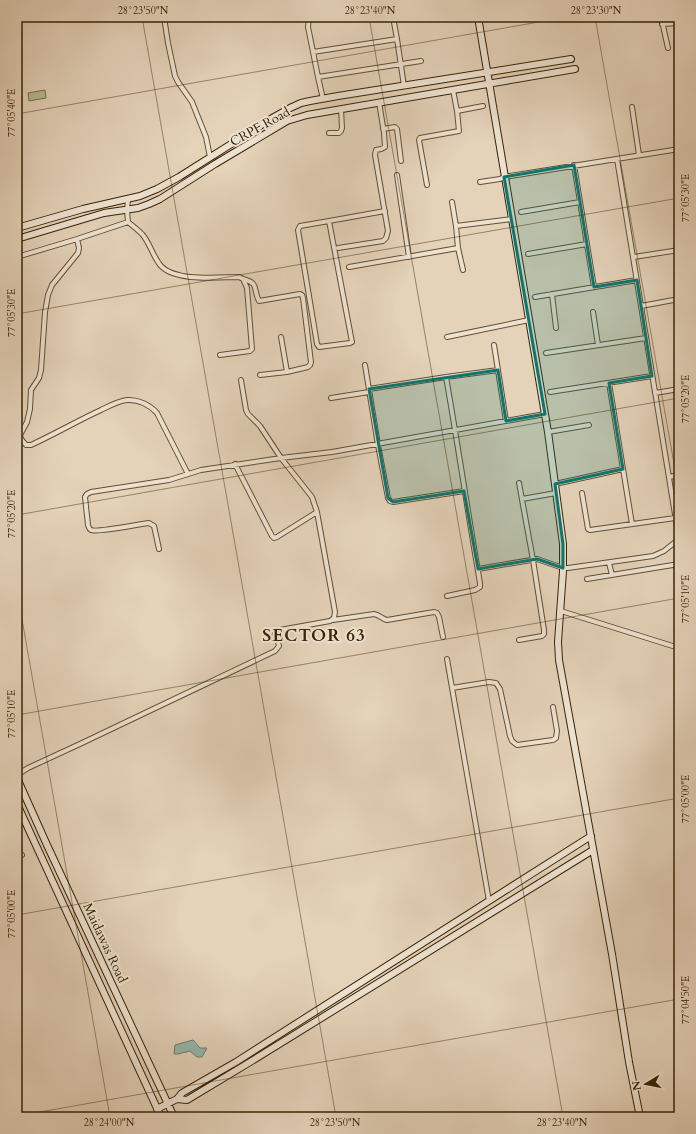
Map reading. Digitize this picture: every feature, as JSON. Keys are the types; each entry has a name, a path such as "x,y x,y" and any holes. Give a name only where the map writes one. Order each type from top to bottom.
{"street":[{"path":"164,17 168,43 176,76 178,82 192,102 206,137 210,157"},
{"path":"309,17 308,27 322,99"},
{"path":"393,17 404,86"},
{"path":"478,17 548,432 563,544 561,611 558,642 559,660 612,954 629,1062 640,1117"},
{"path":"661,17 668,48"},
{"path":"662,24 679,23"},
{"path":"313,52 397,38"},
{"path":"17,228 83,209 140,196 157,189 290,108 301,103 571,59"},
{"path":"318,77 421,61"},
{"name":"CRPF Road","path":"17,239 104,213 127,210 149,204 160,199 287,121 341,108 574,69"},
{"path":"427,185 419,140 420,138 459,131 453,90"},
{"path":"338,248 383,241 386,238 388,231 374,155 376,150 385,147 379,102"},
{"path":"457,110 483,106"},
{"path":"632,107 639,155"},
{"path":"329,134 339,133 341,131 341,108"},
{"path":"383,129 395,127 397,129 401,161"},
{"path":"480,182 574,165 679,149"},
{"path":"478,569 533,560 540,560 563,568 645,558 659,554 679,539 617,158"},
{"path":"574,165 594,287"},
{"path":"397,176 410,257"},
{"path":"128,199 128,222 142,234 161,266 166,270 192,277 239,277 251,281 254,284 259,300 300,294 302,295 311,362 310,365 287,372 260,375"},
{"path":"452,202 458,248 463,270"},
{"path":"522,212 580,202"},
{"path":"329,221 352,342 319,347 317,344 298,230 300,226 385,210"},
{"path":"456,226 512,219"},
{"path":"17,257 128,222"},
{"path":"77,239 79,248 78,253 52,285 48,295 45,312 41,370 39,378 31,390 30,409 27,422 20,435 21,439 26,446 32,445 104,408 130,400 149,405 157,413 188,474"},
{"path":"528,254 587,244"},
{"path":"349,267 458,248"},
{"path":"634,257 679,250"},
{"path":"220,355 250,351 252,349 247,288 243,279"},
{"path":"535,297 637,280"},
{"path":"552,294 556,328"},
{"path":"641,306 679,299"},
{"path":"593,312 598,345"},
{"path":"447,337 529,320"},
{"path":"281,337 287,372"},
{"path":"546,353 646,338"},
{"path":"494,345 506,421"},
{"path":"365,365 378,445 388,498 390,501 393,502 464,491"},
{"path":"331,398 446,377 498,370"},
{"path":"550,392 652,376"},
{"path":"446,377 480,583 480,587 478,589 447,596"},
{"path":"241,380 248,414 260,426 281,458 312,497 317,512 335,612 335,616 332,620"},
{"path":"609,382 632,524"},
{"path":"655,393 679,389"},
{"path":"159,549 154,526 149,523 103,530 89,529 85,497 91,492 169,480 195,471 235,464 378,445 545,414"},
{"path":"548,432 589,425"},
{"path":"235,464 274,538 317,512"},
{"path":"555,484 623,469"},
{"path":"669,477 679,475"},
{"path":"518,483 533,560 544,634 539,637 519,640"},
{"path":"522,499 556,493"},
{"path":"582,493 588,529 590,530 675,518"},
{"path":"609,563 612,575"},
{"path":"587,579 679,564"},
{"path":"561,611 679,648"},
{"path":"17,775 28,768 275,651 278,646 278,642 274,637 280,630 374,614 380,616 384,620 387,620 434,612 440,617 443,637"},
{"path":"447,659 489,901"},
{"path":"452,688 489,682 496,684 500,689 510,736 512,741 517,745 553,740 556,738 557,731 553,708"},
{"name":"Maidawas Road","path":"17,778 174,1117"},
{"name":"Maidawas Road","path":"17,804 160,1117"},
{"path":"177,1099 182,1093 236,1062 591,836"},
{"path":"157,1109 177,1099 187,1100 593,850"},
{"path":"17,858 22,855"}],"highlighted area":[{"path":"574,165 594,287 637,280 652,376 609,383 623,469 555,484 563,544 563,568 537,559 478,569 464,491 393,502 388,498 369,389 498,370 506,421 545,414 504,177"}],"green space":[{"path":"45,90 46,98 29,101 28,93"}],"water":[{"path":"193,1040 200,1048 207,1048 202,1057 197,1057 190,1051 174,1054 175,1045"}],"district":[{"name":"SECTOR 63","path":"314,635"}]}
